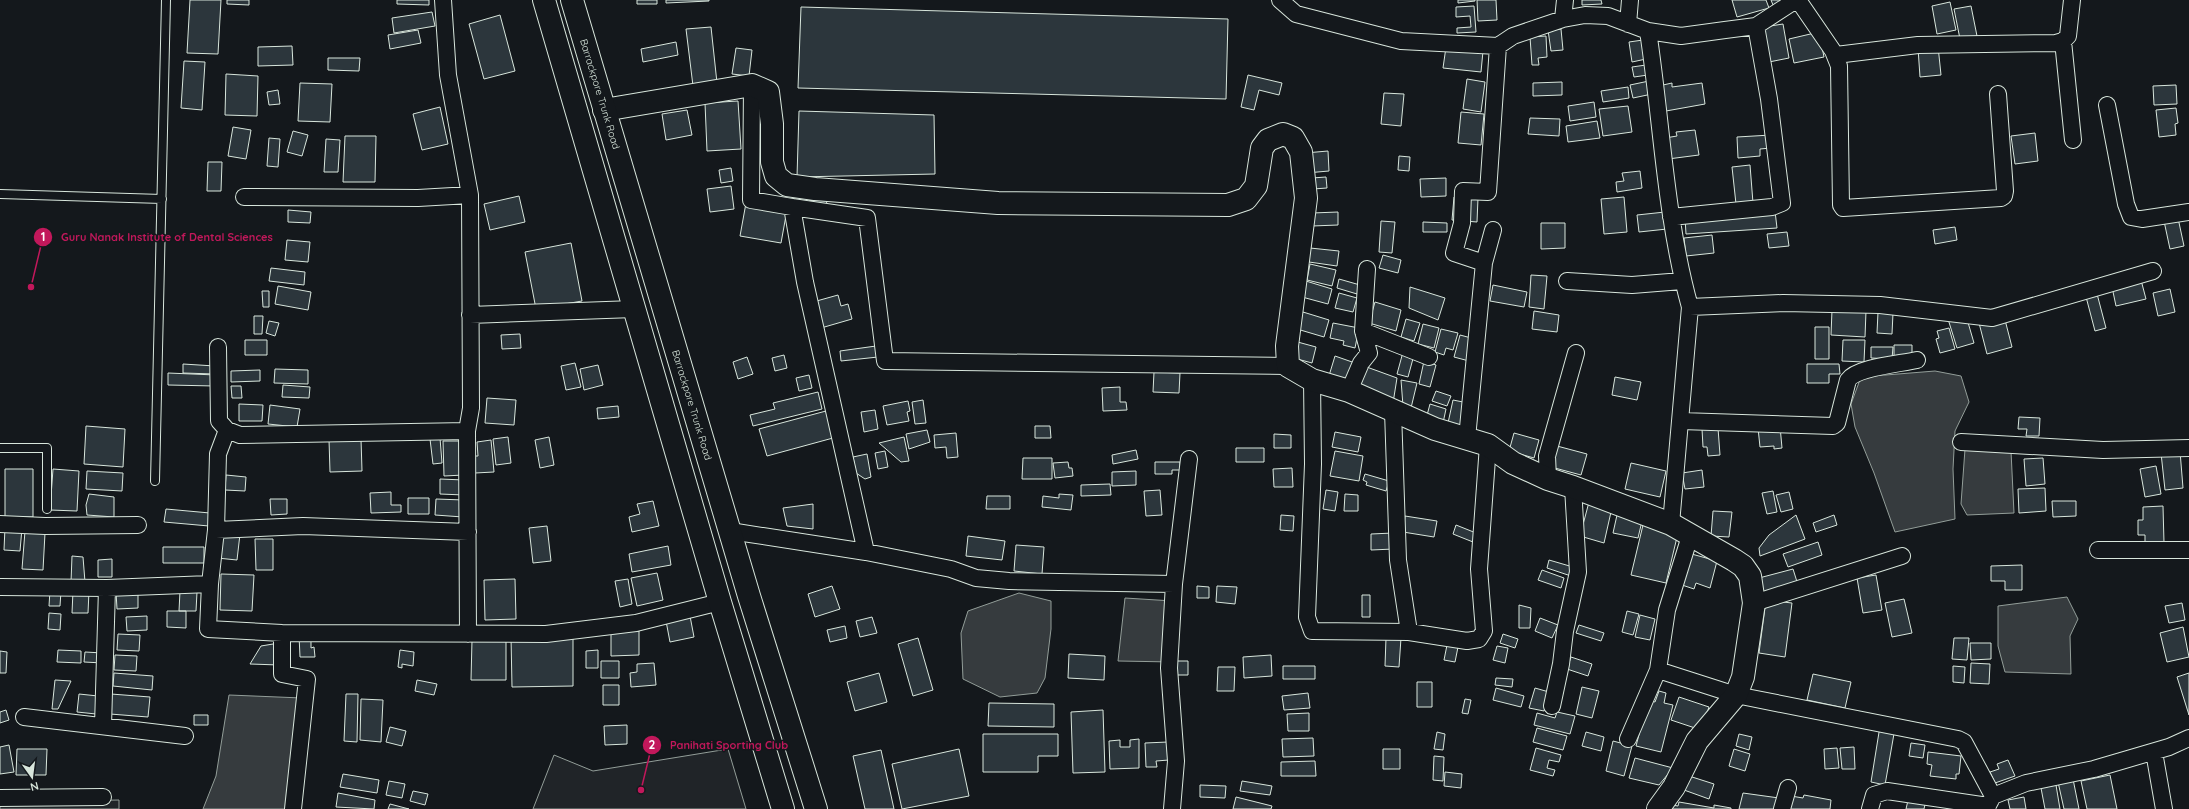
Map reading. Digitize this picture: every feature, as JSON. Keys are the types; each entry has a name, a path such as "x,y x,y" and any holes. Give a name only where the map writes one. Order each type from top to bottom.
{"street":[{"path":"443,0 448,75 470,195 471,408 467,431 468,634"},
{"path":"544,0 720,602 783,809"},
{"name":"Barrackpore Trunk Road","path":"572,0 730,531 816,809"},
{"path":"1280,0 1296,14 1401,41 1498,46 1513,36 1564,19 1585,15 1608,16 1648,31 1681,36 1756,26 1797,0 1836,55 1839,66 1841,205 1843,208 2001,198 2004,196 2005,191 1998,94"},
{"path":"1564,19 1565,0"},
{"path":"1628,24 1630,0"},
{"path":"1836,55 1918,45 2045,44 2063,41 2068,36 2072,0"},
{"path":"1671,217 1772,207 1782,203 1768,99 1756,26"},
{"path":"1648,31 1666,188 1682,281 1690,307 1671,524"},
{"path":"2063,41 2073,140"},
{"path":"1484,263 1454,253 1462,223 1463,191 1488,192 1498,46"},
{"path":"604,110 752,85 768,92 772,124 772,162 776,176 787,185 815,189 998,203 1228,205 1246,199 1256,186 1262,148 1268,140 1275,136 1284,134 1293,138 1301,152 1306,198 1287,346 1288,366"},
{"path":"752,85 751,200 867,218 885,361 1288,366 1312,380 1349,392 1435,429 1488,445 1513,463 1548,479 1671,524 1743,566 1750,576 1754,603 1743,677 1736,695 1697,741 1674,787 1658,809"},
{"path":"2107,105 2126,204 2131,217 2142,219 2189,212"},
{"path":"244,197 418,198 470,195"},
{"path":"792,207 805,282 866,552"},
{"path":"1467,438 1484,263 1493,230"},
{"path":"1349,392 1360,363 1369,353 1363,331 1367,269"},
{"path":"1690,307 1783,303 1880,305 1992,318 2154,271"},
{"path":"1567,281 1632,286 1682,281"},
{"path":"470,315 634,309"},
{"path":"1363,331 1429,357"},
{"path":"218,347 219,421 226,430 240,435 467,431"},
{"path":"1548,479 1547,456 1576,353"},
{"path":"1681,421 1833,426 1837,423 1848,380 1851,376 1868,370 1917,360"},
{"path":"1312,380 1313,464 1307,617 1312,631 1409,632 1467,641 1479,639 1484,631 1479,569 1488,445"},
{"path":"1393,411 1398,560 1409,632"},
{"path":"226,430 218,454 216,530 210,584 208,629 282,633 546,634 628,624 720,602"},
{"path":"1961,442 2103,450 2189,448"},
{"path":"1172,809 1176,761 1169,668 1174,584 1189,459"},
{"path":"1552,706 1561,664 1565,631 1578,572 1573,487"},
{"path":"0,524 45,526 138,525"},
{"path":"216,530 303,526 468,532"},
{"path":"730,531 866,552 951,569 976,578 1009,581 1174,584"},
{"path":"1628,739 1658,670 1667,610 1690,536"},
{"path":"2098,550 2189,550"},
{"path":"1754,603 1902,556"},
{"path":"0,587 107,588 210,584"},
{"path":"104,726 107,588"},
{"path":"282,633 282,674 307,679 293,809"},
{"path":"1658,670 1736,695 1958,739 1964,742 1989,804"},
{"path":"24,717 185,736"},
{"path":"1870,809 1874,795 1887,791 1989,804 2026,783 2094,769 2154,752 2189,738"},
{"path":"2154,752 2164,809"},
{"path":"1782,809 1788,788"},
{"path":"0,798 102,797"}],"lane":[{"path":"155,481 166,0"},
{"path":"0,194 162,199"},
{"path":"0,448 47,448 47,509"}],"shaded area":[{"path":"1935,371 1961,376 1969,402 1955,431 1953,469 1955,519 1895,532 1874,473 1855,427 1851,404 1861,377"},
{"path":"1965,449 2011,451 2014,513 1967,515 1961,504"},
{"path":"1019,593 1051,601 1051,629 1045,678 1037,693 1000,697 963,679 961,633 968,611"},
{"path":"2067,597 2078,619 2070,636 2071,674 2005,672 1998,646 1998,606"},
{"path":"1125,598 1173,601 1173,662 1118,661"},
{"path":"229,695 302,698 292,809 203,809 216,776"},
{"path":"728,749 746,809 533,809 554,755 593,771"},
{"path":"119,800 119,809 0,809 0,802"}],"building":[{"path":"190,0 221,0 218,54 187,53"},
{"path":"227,0 249,0 249,5 227,4"},
{"path":"397,0 429,0 429,5 397,4"},
{"path":"637,0 657,0 657,4 637,4"},
{"path":"666,0 709,0 709,1 666,3"},
{"path":"1458,0 1475,0 1475,1 1458,3"},
{"path":"1477,0 1496,0 1497,20 1478,21"},
{"path":"1582,0 1601,0 1602,4 1582,5"},
{"path":"1732,0 1766,0 1769,8 1737,17"},
{"path":"1771,0 1782,0 1773,5"},
{"path":"1950,2 1956,30 1937,34 1932,6"},
{"path":"1474,6 1476,32 1457,33 1457,28 1471,27 1470,16 1456,17 1456,7"},
{"path":"1971,6 1977,36 1960,39 1954,9"},
{"path":"801,7 1228,19 1226,99 798,88"},
{"path":"432,12 435,26 394,33 392,18"},
{"path":"500,15 515,71 484,79 469,24"},
{"path":"1783,24 1789,58 1769,62 1764,27"},
{"path":"711,27 717,83 693,86 686,29"},
{"path":"1561,29 1563,50 1551,51 1548,30"},
{"path":"418,30 421,43 390,49 388,35"},
{"path":"1819,32 1824,57 1794,63 1789,39"},
{"path":"1546,36 1547,57 1538,58 1539,65 1532,65 1530,37"},
{"path":"1643,40 1646,59 1632,62 1629,42"},
{"path":"676,42 678,55 643,62 641,49"},
{"path":"292,46 293,65 258,66 258,47"},
{"path":"1938,46 1941,75 1920,77 1918,48"},
{"path":"1446,47 1483,51 1481,72 1443,68"},
{"path":"736,48 752,50 749,76 732,74"},
{"path":"328,58 360,58 359,71 328,70"},
{"path":"184,61 205,62 202,110 181,108"},
{"path":"1646,65 1648,75 1634,77 1632,67"},
{"path":"226,74 258,76 257,116 225,115"},
{"path":"1248,75 1282,83 1279,95 1259,90 1254,110 1241,107"},
{"path":"1467,79 1485,82 1481,112 1463,109"},
{"path":"1649,81 1652,94 1633,98 1630,85"},
{"path":"1562,82 1562,95 1533,96 1533,83"},
{"path":"300,83 332,84 330,122 298,121"},
{"path":"1672,83 1672,87 1702,83 1705,104 1666,111 1663,85"},
{"path":"2176,85 2177,104 2154,105 2153,86"},
{"path":"1628,87 1629,98 1603,102 1601,91"},
{"path":"278,90 280,104 269,105 267,92"},
{"path":"1384,93 1404,94 1401,126 1381,124"},
{"path":"738,101 741,149 707,151 705,103"},
{"path":"1594,102 1596,117 1570,121 1568,106"},
{"path":"1628,106 1632,132 1603,136 1599,109"},
{"path":"440,107 448,144 422,150 413,114"},
{"path":"2176,108 2178,123 2175,124 2176,135 2159,137 2156,110"},
{"path":"687,110 692,135 666,140 662,114"},
{"path":"799,111 934,115 935,174 797,177"},
{"path":"1461,112 1484,114 1481,145 1458,143"},
{"path":"1530,118 1560,119 1559,136 1528,134"},
{"path":"1597,121 1600,138 1568,142 1566,126"},
{"path":"233,127 251,130 246,159 228,156"},
{"path":"1695,130 1699,155 1668,159 1665,138 1677,136 1676,132"},
{"path":"293,131 308,135 302,156 287,152"},
{"path":"2035,133 2038,161 2015,164 2011,136"},
{"path":"1771,135 1771,148 1760,149 1760,156 1738,158 1737,137"},
{"path":"345,136 376,136 375,182 343,182"},
{"path":"269,138 280,139 278,167 267,166"},
{"path":"326,139 340,140 338,172 324,172"},
{"path":"1328,151 1329,171 1306,173 1305,153"},
{"path":"1399,156 1410,157 1409,171 1398,170"},
{"path":"208,162 222,162 221,191 207,191"},
{"path":"1750,165 1753,203 1736,204 1732,167"},
{"path":"731,168 733,181 721,183 719,170"},
{"path":"1640,171 1642,188 1617,192 1616,182 1624,181 1622,173"},
{"path":"1326,177 1327,188 1313,189 1312,178"},
{"path":"1446,178 1446,196 1421,197 1420,179"},
{"path":"731,186 734,209 710,212 707,189"},
{"path":"519,196 525,222 490,230 484,204"},
{"path":"1454,197 1478,198 1477,222 1452,220"},
{"path":"1624,197 1627,232 1604,234 1601,199"},
{"path":"826,198 828,212 810,215 809,201"},
{"path":"746,203 787,210 781,243 740,236"},
{"path":"288,210 311,212 310,223 288,222"},
{"path":"1775,211 1777,228 1686,234 1685,218"},
{"path":"1338,212 1338,225 1312,226 1312,213"},
{"path":"1665,212 1667,229 1639,232 1637,215"},
{"path":"2178,218 2184,246 2170,249 2164,221"},
{"path":"1381,221 1395,222 1392,253 1379,252"},
{"path":"1423,222 1447,223 1447,232 1423,232"},
{"path":"1541,223 1565,223 1565,248 1541,249"},
{"path":"1955,227 1957,240 1935,244 1933,230"},
{"path":"1787,232 1789,246 1769,248 1767,234"},
{"path":"1712,235 1714,253 1686,256 1684,238"},
{"path":"287,240 310,242 308,262 285,260"},
{"path":"571,243 582,301 536,309 525,252"},
{"path":"1310,248 1339,251 1337,266 1309,262"},
{"path":"1383,255 1401,260 1398,273 1379,268"},
{"path":"1310,264 1336,270 1332,286 1307,280"},
{"path":"271,268 305,272 304,285 269,281"},
{"path":"1531,275 1547,276 1544,309 1529,307"},
{"path":"1339,279 1360,285 1357,294 1337,288"},
{"path":"2141,280 2146,299 2116,306 2112,287"},
{"path":"1306,281 1332,289 1328,304 1302,297"},
{"path":"1493,285 1527,292 1524,307 1490,301"},
{"path":"278,286 311,292 308,310 275,304"},
{"path":"1410,287 1445,298 1438,320 1409,308"},
{"path":"2170,289 2175,312 2158,316 2153,293"},
{"path":"2096,290 2106,328 2095,331 2085,293"},
{"path":"262,291 269,291 269,307 263,307"},
{"path":"1339,293 1357,298 1353,312 1335,308"},
{"path":"838,295 841,306 848,304 852,319 821,328 813,302"},
{"path":"1375,302 1401,310 1396,331 1369,323"},
{"path":"1832,310 1866,311 1865,337 1831,335"},
{"path":"1534,311 1559,315 1557,332 1532,329"},
{"path":"1303,312 1329,320 1324,337 1297,329"},
{"path":"1878,312 1893,313 1892,334 1877,333"},
{"path":"254,316 263,316 262,334 254,334"},
{"path":"2004,316 2012,347 1987,354 1979,323"},
{"path":"1406,319 1420,323 1414,341 1401,337"},
{"path":"1948,319 1967,319 1974,343 1957,348"},
{"path":"269,321 279,323 275,336 266,333"},
{"path":"1333,323 1359,328 1355,348 1343,345 1344,341 1330,338"},
{"path":"1423,324 1439,328 1434,348 1418,344"},
{"path":"1815,327 1829,327 1829,359 1815,359"},
{"path":"1949,328 1955,349 1940,353 1936,339 1939,338 1937,331"},
{"path":"1441,329 1458,333 1453,350 1446,348 1444,355 1435,352"},
{"path":"520,334 521,348 502,349 501,335"},
{"path":"1460,335 1475,339 1469,361 1454,357"},
{"path":"245,340 267,340 267,355 245,355"},
{"path":"1843,340 1865,340 1864,362 1842,361"},
{"path":"1294,341 1316,347 1312,363 1290,357"},
{"path":"1894,345 1912,345 1912,358 1894,358"},
{"path":"876,346 878,357 841,361 840,351"},
{"path":"1871,347 1893,347 1892,359 1871,358"},
{"path":"1403,352 1414,355 1408,377 1397,374"},
{"path":"784,355 787,368 775,371 772,358"},
{"path":"1335,356 1355,363 1349,385 1328,379"},
{"path":"747,357 753,374 738,379 733,362"},
{"path":"1424,361 1436,365 1430,387 1419,384"},
{"path":"575,363 581,387 566,390 561,366"},
{"path":"183,364 215,366 215,374 183,373"},
{"path":"1807,364 1839,364 1840,374 1829,374 1829,383 1807,383"},
{"path":"598,365 603,385 584,390 580,369"},
{"path":"1364,366 1397,378 1393,403 1356,391"},
{"path":"275,369 308,370 308,384 274,383"},
{"path":"260,370 260,381 231,382 231,371"},
{"path":"1154,372 1180,373 1179,393 1153,392"},
{"path":"168,373 216,375 215,386 168,385"},
{"path":"809,375 812,388 799,391 796,378"},
{"path":"1615,377 1641,382 1637,400 1612,395"},
{"path":"1401,380 1417,383 1411,408 1403,406"},
{"path":"283,385 310,387 309,398 282,397"},
{"path":"231,386 241,386 242,398 232,398"},
{"path":"1120,387 1120,402 1126,402 1127,410 1103,411 1102,388"},
{"path":"1436,391 1451,396 1447,406 1432,401"},
{"path":"818,392 822,409 753,426 750,415 775,409 773,403"},
{"path":"487,398 516,400 514,425 485,423"},
{"path":"923,400 926,423 915,424 912,402"},
{"path":"1453,400 1468,403 1463,426 1448,423"},
{"path":"908,401 910,411 907,412 909,421 887,425 883,406"},
{"path":"239,404 263,405 262,421 239,421"},
{"path":"1430,404 1446,409 1443,423 1426,419"},
{"path":"270,405 300,409 297,427 268,424"},
{"path":"618,406 619,417 598,419 597,408"},
{"path":"875,410 878,429 864,432 861,412"},
{"path":"826,411 833,438 767,456 759,429"},
{"path":"2019,417 2040,418 2039,436 2026,436 2027,429 2018,429"},
{"path":"86,426 125,429 123,467 84,464"},
{"path":"1035,426 1050,426 1051,438 1035,438"},
{"path":"1780,426 1782,448 1774,449 1774,446 1760,447 1758,428"},
{"path":"1718,428 1720,455 1708,456 1707,447 1703,447 1702,429"},
{"path":"927,430 930,442 909,449 906,434"},
{"path":"1335,432 1361,437 1358,452 1332,447"},
{"path":"956,433 958,457 947,458 946,447 935,448 934,435"},
{"path":"1514,433 1539,440 1534,458 1509,451"},
{"path":"1274,434 1291,435 1291,448 1274,448"},
{"path":"508,437 511,463 496,465 493,439"},
{"path":"549,437 554,465 540,468 535,440"},
{"path":"904,437 909,461 901,462 879,443"},
{"path":"440,438 442,463 433,464 430,439"},
{"path":"361,439 362,471 330,472 329,440"},
{"path":"491,440 494,472 475,473 473,456 478,456 477,442"},
{"path":"443,441 463,441 464,475 444,476"},
{"path":"1557,446 1587,454 1581,475 1551,467"},
{"path":"1236,448 1264,448 1264,462 1236,462"},
{"path":"1136,450 1138,459 1113,464 1112,455"},
{"path":"885,451 888,467 878,469 875,453"},
{"path":"1335,451 1363,456 1359,481 1330,476"},
{"path":"2180,451 2183,488 2165,490 2161,453"},
{"path":"867,454 871,477 865,479 856,473 853,457"},
{"path":"1023,458 1052,458 1052,479 1022,479"},
{"path":"2043,458 2045,484 2026,486 2024,459"},
{"path":"1068,462 1069,468 1072,468 1073,476 1055,478 1053,463"},
{"path":"1155,462 1180,462 1180,470 1172,470 1172,474 1155,474"},
{"path":"1631,463 1666,471 1660,497 1625,489"},
{"path":"2156,466 2161,494 2145,497 2140,469"},
{"path":"1292,468 1293,487 1274,487 1273,469"},
{"path":"5,469 33,469 33,517 5,517"},
{"path":"53,469 79,471 77,511 50,510"},
{"path":"1702,470 1704,487 1685,489 1682,473"},
{"path":"87,471 123,473 122,491 86,489"},
{"path":"1136,471 1136,485 1112,486 1112,472"},
{"path":"1365,474 1389,481 1386,491 1366,485 1367,482 1363,480"},
{"path":"226,475 246,477 245,491 225,490"},
{"path":"440,479 464,480 464,495 440,494"},
{"path":"1110,484 1111,495 1081,496 1081,485"},
{"path":"2045,488 2046,511 2019,513 2018,489"},
{"path":"1160,490 1162,515 1146,516 1144,491"},
{"path":"1326,490 1338,492 1335,511 1323,509"},
{"path":"1773,491 1777,512 1767,514 1762,493"},
{"path":"391,492 391,505 401,505 401,512 371,513 370,493"},
{"path":"1789,492 1793,509 1781,512 1776,495"},
{"path":"89,494 114,497 114,517 87,515 86,505"},
{"path":"1059,494 1073,495 1071,510 1042,507 1043,496 1059,498"},
{"path":"1345,494 1358,495 1358,511 1344,511"},
{"path":"987,496 1010,496 1010,509 986,509"},
{"path":"408,498 429,498 429,514 408,514"},
{"path":"270,499 287,499 287,514 271,515"},
{"path":"436,499 464,500 463,517 435,515"},
{"path":"653,501 659,526 632,532 629,517 640,514 637,504"},
{"path":"2052,501 2076,501 2076,516 2053,517"},
{"path":"1589,502 1611,512 1604,543 1580,536"},
{"path":"813,504 813,529 787,526 783,508"},
{"path":"2163,506 2164,543 2145,543 2145,535 2138,535 2138,520 2143,520 2143,507"},
{"path":"166,509 210,513 209,526 164,522"},
{"path":"1713,511 1732,512 1729,537 1711,536"},
{"path":"1281,515 1294,516 1293,531 1280,530"},
{"path":"1617,515 1642,521 1638,538 1613,533"},
{"path":"1796,515 1805,539 1760,556 1759,548 1769,535"},
{"path":"1834,515 1837,525 1816,532 1813,523"},
{"path":"1405,516 1437,521 1434,537 1403,532"},
{"path":"1456,525 1476,533 1473,542 1453,534"},
{"path":"1643,525 1678,533 1666,583 1631,575"},
{"path":"547,526 551,561 533,563 529,528"},
{"path":"5,527 22,528 20,551 4,550"},
{"path":"25,531 45,533 43,570 22,569"},
{"path":"220,532 240,534 237,560 217,558"},
{"path":"1393,533 1394,549 1371,550 1371,534"},
{"path":"968,536 1005,541 1002,560 966,556"},
{"path":"255,539 273,539 273,570 256,570"},
{"path":"1818,542 1822,555 1788,567 1783,554"},
{"path":"1016,545 1044,547 1042,574 1014,571"},
{"path":"668,546 671,565 632,572 629,554"},
{"path":"163,547 204,547 204,563 163,563"},
{"path":"1688,553 1717,561 1710,588 1696,583 1694,589 1679,584"},
{"path":"72,556 83,557 85,582 71,582"},
{"path":"112,559 112,577 98,577 98,560"},
{"path":"1549,560 1573,567 1571,576 1547,568"},
{"path":"2022,565 2022,590 2005,590 2005,581 1991,581 1991,566"},
{"path":"1793,569 1798,585 1764,594 1759,578"},
{"path":"1542,570 1564,578 1561,588 1538,580"},
{"path":"657,573 663,600 637,606 631,578"},
{"path":"221,574 254,575 252,611 220,610"},
{"path":"1876,575 1882,610 1863,613 1857,578"},
{"path":"515,579 516,619 485,620 484,580"},
{"path":"628,579 632,604 620,607 615,581"},
{"path":"832,586 840,609 815,617 808,594"},
{"path":"1197,586 1209,587 1209,598 1197,598"},
{"path":"1217,586 1237,587 1235,604 1216,602"},
{"path":"50,590 61,591 60,606 49,606"},
{"path":"73,591 89,591 88,613 72,613"},
{"path":"138,591 138,608 117,609 116,592"},
{"path":"180,591 197,592 196,611 179,611"},
{"path":"1362,595 1370,595 1370,617 1362,617"},
{"path":"1904,599 1912,633 1892,637 1885,603"},
{"path":"1766,600 1792,603 1785,657 1759,653"},
{"path":"2182,603 2185,620 2169,623 2165,606"},
{"path":"1519,605 1531,608 1530,628 1519,628"},
{"path":"167,611 186,611 186,628 167,627"},
{"path":"1627,611 1639,614 1633,635 1622,632"},
{"path":"49,613 61,614 60,630 48,629"},
{"path":"1640,615 1655,619 1650,640 1635,637"},
{"path":"147,616 147,630 127,631 126,617"},
{"path":"690,616 694,637 670,642 666,621"},
{"path":"872,617 877,633 860,637 856,621"},
{"path":"1540,618 1558,625 1552,638 1535,631"},
{"path":"1579,625 1604,633 1601,641 1576,633"},
{"path":"845,626 847,638 830,642 827,630"},
{"path":"2183,627 2189,657 2167,662 2160,633"},
{"path":"639,631 639,655 611,656 611,632"},
{"path":"118,634 140,635 139,651 117,650"},
{"path":"1503,634 1518,639 1515,648 1500,643"},
{"path":"299,635 311,635 311,648 314,647 315,657 300,657"},
{"path":"511,637 573,637 573,686 512,687"},
{"path":"918,638 933,690 913,696 898,644"},
{"path":"1386,638 1401,638 1399,667 1385,666"},
{"path":"1954,638 1969,638 1967,660 1952,659"},
{"path":"472,640 506,640 506,680 471,680"},
{"path":"1448,640 1459,642 1455,662 1444,660"},
{"path":"279,643 279,665 250,664 261,646"},
{"path":"1970,643 1991,643 1991,659 1971,660"},
{"path":"1497,646 1508,648 1505,663 1493,660"},
{"path":"58,650 81,651 81,663 57,662"},
{"path":"400,650 414,652 413,666 402,664 402,668 398,667"},
{"path":"598,650 598,668 586,668 586,651"},
{"path":"0,651 7,652 6,673 0,673"},
{"path":"85,652 103,653 103,663 84,662"},
{"path":"1069,654 1105,656 1104,680 1068,678"},
{"path":"115,655 137,656 136,671 114,670"},
{"path":"1271,655 1272,676 1244,678 1243,657"},
{"path":"1571,657 1592,664 1588,676 1567,669"},
{"path":"601,661 619,661 619,678 601,678"},
{"path":"1173,661 1188,661 1188,675 1172,675"},
{"path":"654,663 656,685 631,687 630,673 637,672 637,664"},
{"path":"1971,663 1990,664 1989,684 1970,683"},
{"path":"1283,666 1315,666 1315,679 1283,679"},
{"path":"1953,666 1965,667 1964,683 1953,682"},
{"path":"1218,667 1235,667 1234,691 1217,691"},
{"path":"114,673 153,676 152,690 113,686"},
{"path":"879,673 887,702 855,711 847,682"},
{"path":"2189,673 2189,715 2177,677"},
{"path":"1813,674 1851,682 1845,708 1807,700"},
{"path":"1496,678 1513,679 1512,687 1495,685"},
{"path":"55,680 71,681 58,709 52,709"},
{"path":"417,680 437,684 434,695 415,691"},
{"path":"1417,682 1432,682 1432,707 1417,707"},
{"path":"603,685 619,685 619,705 603,705"},
{"path":"1582,687 1599,691 1592,718 1576,714"},
{"path":"1496,688 1524,696 1521,707 1493,700"},
{"path":"1535,688 1549,692 1544,711 1529,708"},
{"path":"1659,691 1666,693 1664,703 1673,705 1661,752 1636,746 1648,700 1655,702"},
{"path":"1308,693 1310,708 1284,710 1282,696"},
{"path":"79,694 98,696 96,714 77,712"},
{"path":"111,694 150,697 148,717 110,714"},
{"path":"346,694 358,694 357,742 344,741"},
{"path":"1679,697 1709,707 1701,730 1671,720"},
{"path":"361,699 383,700 381,742 360,740"},
{"path":"1465,699 1471,700 1468,714 1462,713"},
{"path":"989,703 1054,704 1054,727 988,726"},
{"path":"6,710 9,720 0,723 0,712"},
{"path":"1103,710 1105,772 1073,773 1071,712"},
{"path":"1557,712 1575,716 1570,734 1534,725 1537,713 1555,718"},
{"path":"1309,713 1309,731 1288,731 1287,714"},
{"path":"194,715 208,715 208,725 194,725"},
{"path":"627,725 627,744 605,745 604,726"},
{"path":"1880,726 1895,728 1885,785 1871,782"},
{"path":"390,727 406,731 402,746 386,742"},
{"path":"1537,728 1567,736 1563,750 1533,742"},
{"path":"1437,732 1445,734 1443,750 1434,749"},
{"path":"1586,732 1604,737 1601,751 1582,746"},
{"path":"983,734 1058,734 1058,756 1038,756 1038,772 983,772"},
{"path":"1739,734 1752,737 1749,750 1736,746"},
{"path":"1313,738 1314,756 1283,757 1282,739"},
{"path":"1139,739 1139,768 1110,769 1109,741 1120,740 1120,747 1130,747 1130,740"},
{"path":"1613,741 1632,746 1624,776 1606,771"},
{"path":"1168,742 1169,760 1156,761 1157,767 1146,767 1145,743"},
{"path":"1911,743 1925,745 1923,758 1909,756"},
{"path":"9,745 14,772 0,774 0,747"},
{"path":"1854,747 1855,769 1842,769 1840,748"},
{"path":"1536,748 1561,755 1559,762 1549,760 1547,768 1555,770 1553,776 1530,770"},
{"path":"1837,748 1839,768 1825,769 1824,749"},
{"path":"17,749 47,749 46,775 16,775"},
{"path":"959,749 969,796 902,809 892,764"},
{"path":"1383,749 1400,749 1400,769 1383,769"},
{"path":"1734,749 1750,754 1745,771 1729,766"},
{"path":"881,750 894,809 865,809 853,756"},
{"path":"1928,752 1961,756 1959,774 1956,774 1956,779 1930,776 1932,765 1927,764"},
{"path":"1434,756 1444,757 1443,781 1433,780"},
{"path":"1635,758 1673,768 1659,785 1629,778"},
{"path":"2008,760 2015,776 1995,783 1990,772 1999,769 1997,764"},
{"path":"1315,761 1316,776 1281,776 1281,762"},
{"path":"1445,772 1462,774 1461,788 1444,786"},
{"path":"343,774 379,780 377,793 340,787"},
{"path":"2110,775 2117,809 2087,809 2081,781"},
{"path":"1689,776 1714,784 1709,799 1684,790"},
{"path":"2073,779 2079,809 2064,809 2058,782"},
{"path":"389,781 405,784 402,798 386,795"},
{"path":"1242,781 1272,786 1270,795 1240,791"},
{"path":"1200,785 1226,786 1225,798 1200,797"},
{"path":"2056,785 2060,809 2045,809 2041,788"},
{"path":"413,791 428,794 425,805 410,801"},
{"path":"338,793 375,800 374,809 336,807"},
{"path":"1743,793 1779,798 1777,809 1739,809"},
{"path":"1804,795 1831,800 1830,809 1789,809 1791,796 1803,798"},
{"path":"1909,796 1926,800 1924,809 1906,809"},
{"path":"1236,797 1272,806 1271,809 1233,809"},
{"path":"2024,797 2026,809 2010,809 2008,800"},
{"path":"1679,802 1714,808 1714,805 1731,809 1664,809 1666,804 1678,806"},
{"path":"390,804 409,809 388,809"}],"place":[{"name":"Guru Nanak Institute of Dental Sciences","path":"31,287"},
{"name":"Panihati Sporting Club","path":"641,790"}]}
